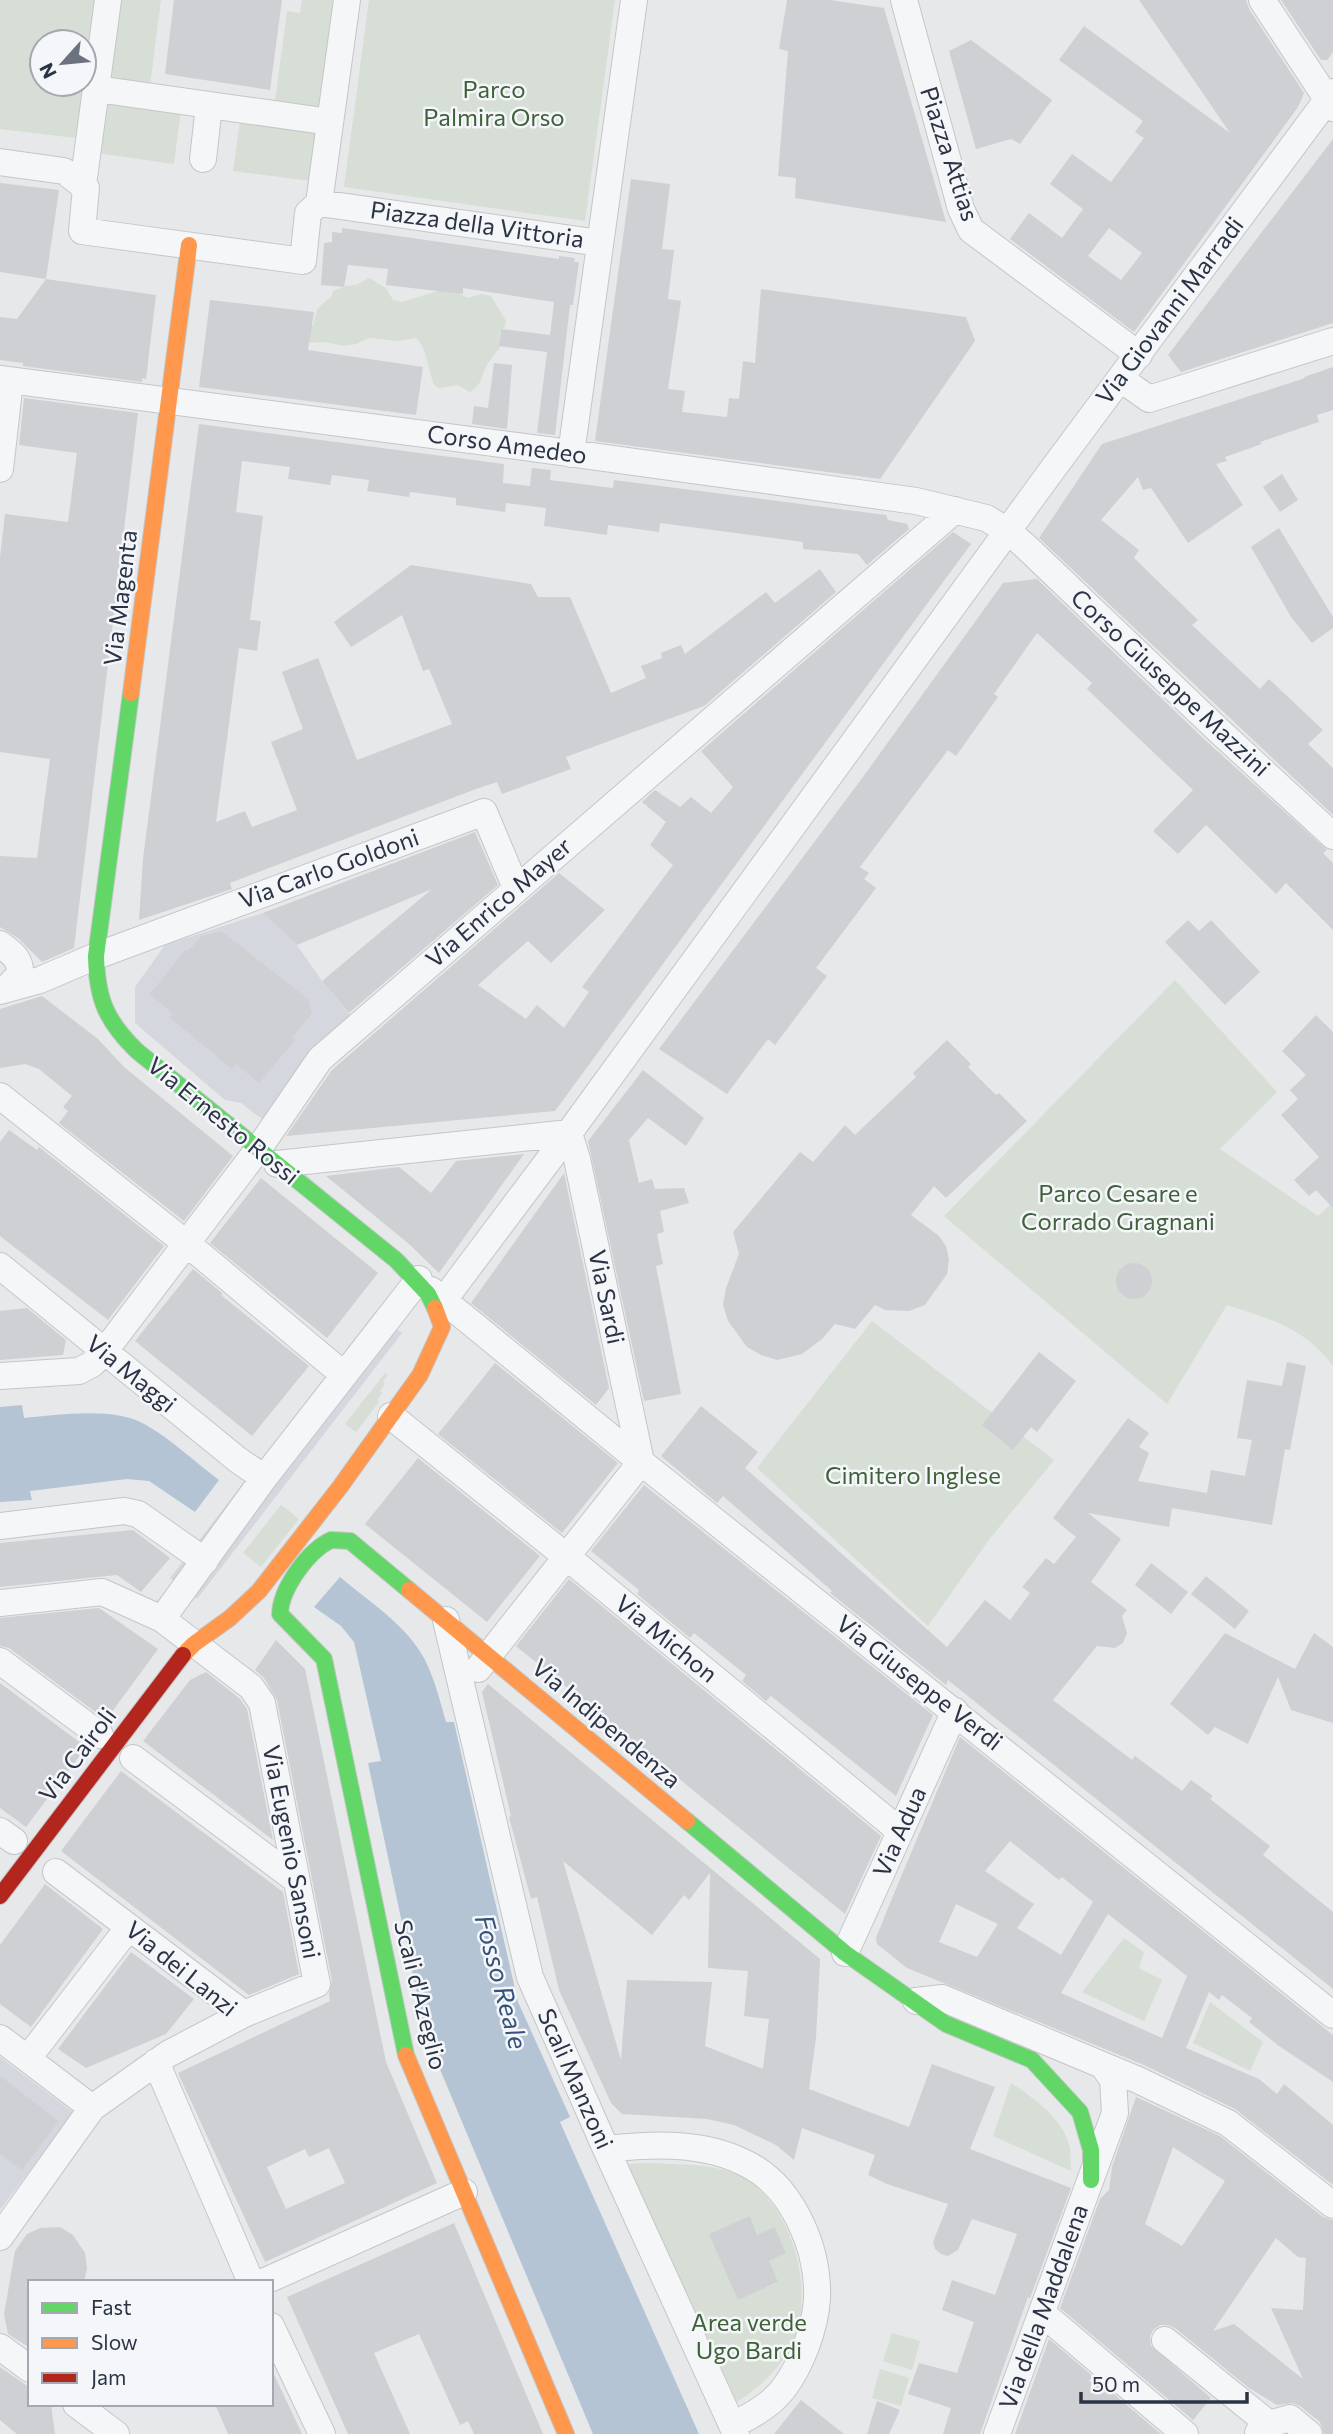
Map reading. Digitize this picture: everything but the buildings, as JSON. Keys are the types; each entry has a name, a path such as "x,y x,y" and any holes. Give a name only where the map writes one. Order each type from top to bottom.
{"street":[{"path":"98,81 108,0"},
{"path":"0,162 64,171 83,185 86,188 82,231 303,261 308,213 320,203 347,0"},
{"name":"Piazza della Vittoria","path":"320,203 600,243 634,0"},
{"name":"Piazza Attias","path":"904,0 961,209 971,230 1139,355"},
{"path":"1262,0 1331,100"},
{"path":"98,89 330,122"},
{"path":"83,185 96,98"},
{"name":"Via Giovanni Marradi","path":"443,1301 569,1133 1008,531 1331,100"},
{"path":"203,159 209,106"},
{"path":"571,454 600,243"},
{"name":"Via Magenta","path":"96,957 189,245"},
{"path":"1121,379 1149,399 1333,341"},
{"path":"0,469 5,380"},
{"name":"Corso Amedeo","path":"5,380 916,501 986,518 1008,531"},
{"name":"Via Enrico Mayer","path":"0,1376 79,1371 92,1364 186,1244 268,1156 320,1059 956,510"},
{"name":"Corso Giuseppe Mazzini","path":"1008,531 1333,836"},
{"name":"Via Carlo Goldoni","path":"96,957 484,812 516,888"},
{"path":"8,951 34,970 66,970"},
{"path":"3,990 20,974 20,965 8,951"},
{"path":"3,990 24,985 96,957"},
{"name":"Via Ernesto Rossi","path":"96,957 96,980 100,999 113,1026 137,1051 396,1260"},
{"path":"0,1096 186,1244 344,1375"},
{"path":"268,1156 569,1133"},
{"name":"Via Sardi","path":"569,1133 577,1159 641,1462"},
{"name":"Via Giuseppe Verdi","path":"396,1260 641,1462 1333,2015"},
{"name":"Via Maggi","path":"0,1266 237,1460 257,1489"},
{"path":"162,1619 194,1554 222,1538 418,1280"},
{"name":"Via Cairoli","path":"0,1896 179,1659 194,1644 252,1600 420,1375 442,1327 435,1306 418,1280"},
{"name":"Via Michon","path":"391,1416 900,1831"},
{"path":"467,1705 468,1687 489,1655 641,1462"},
{"path":"0,1525 124,1511 138,1514 194,1554"},
{"name":"Via Indipendenza","path":"283,1595 318,1549 333,1539 350,1541 845,1953 887,1985 946,2024 1032,2060 1080,2112 1091,2150 1091,2180"},
{"path":"0,1603 102,1591 162,1619 194,1644"},
{"name":"Scali d'Azeglio","path":"283,1595 278,1609 282,1618 324,1659 407,2059 566,2434"},
{"name":"Scali Manzoni","path":"446,1620 530,1977 734,2430"},
{"name":"Via Eugenio Sansoni","path":"194,1644 251,1687 262,1703 317,1984 244,2014"},
{"path":"0,1661 100,1735"},
{"name":"Via Adua","path":"845,1953 955,1711"},
{"path":"132,1758 295,1879"},
{"name":"Via dei Lanzi","path":"0,2237 92,2108 162,2058 244,2014 56,1872"},
{"path":"28,2058 129,1927"},
{"path":"915,2001 942,1998 1138,2080 1228,2123 1333,2205"},
{"path":"0,2038 92,2108"},
{"path":"162,2058 250,2280"},
{"name":"Via della Maddalena","path":"997,2434 1115,2113 1113,2080 1104,2067"},
{"path":"606,2149 664,2144 725,2154 749,2165 772,2182 793,2209 801,2225 814,2269 817,2299 812,2325 804,2349 783,2390 734,2430"},
{"path":"267,2280 464,2192"},
{"path":"1042,2313 1185,2434"},
{"path":"273,2330 322,2434"},
{"path":"1166,2340 1263,2429 1290,2418 1309,2434"},
{"path":"0,2347 28,2368"},
{"path":"79,2406 104,2423"}],"shaded area":[{"path":"263,913 297,945 351,1016 327,1036 262,1119 241,1103 225,1100 135,1023 135,987 165,945"},
{"path":"375,1312 402,1333 197,1599 170,1578"},
{"path":"0,2057 74,2113 0,2210"}],"green space":[{"path":"0,0 103,0 98,37 98,28 28,28 28,98 90,98 84,139 0,129"},
{"path":"114,0 161,0 149,94 104,88"},
{"path":"302,0 334,0 320,115 274,109 287,11 300,13"},
{"name":"Parco Palmira Orso","path":"369,0 615,0 585,221 344,187"},
{"path":"104,99 181,109 174,164 97,153"},
{"path":"241,114 319,124 311,181 233,171"},
{"path":"369,278 386,288 393,300 402,302 448,288 468,298 481,294 491,296 506,321 499,333 500,347 477,386 470,392 458,385 440,388 435,386 426,355 416,338 397,341 369,338 343,346 325,342 302,343 313,325 317,309 332,296 333,291 356,285"},
{"name":"Parco Cesare e Corrado Gragnani","path":"1175,980 1277,1092 1220,1149 1318,1216 1333,1202 1333,1366 1311,1342 1286,1326 1227,1305 1167,1404 944,1216"},
{"name":"Cimitero Inglese","path":"872,1321 1054,1460 988,1541 928,1626 757,1468"},
{"path":"385,1373 388,1375 383,1381 385,1384 377,1400 379,1402 356,1432 345,1424"},
{"path":"281,1505 299,1519 261,1567 243,1553"},
{"path":"1124,1938 1144,1952 1139,1968 1162,1980 1144,2021 1082,1992"},
{"path":"1210,2002 1263,2042 1250,2071 1193,2043"},
{"path":"1011,2083 1047,2111 1062,2129 1070,2149 1071,2171 993,2136"},
{"name":"Area verde Ugo Bardi","path":"627,2164 712,2167 736,2174 762,2192 786,2227 794,2247 802,2289 797,2329 788,2352 774,2371 737,2402","holes":["749,2217 760,2240 775,2227 786,2253 769,2261 777,2283 738,2299 710,2234"]},
{"path":"892,2333 920,2341 912,2370 883,2361"},
{"path":"880,2369 909,2378 901,2406 872,2398"}],"water":[{"path":"22,1405 24,1418 86,1413 119,1415 133,1419 165,1437 219,1480 195,1512 149,1481 127,1479 30,1491 32,1500 0,1502 0,1407"},
{"name":"Fosso Reale","path":"340,1577 398,1625 417,1647 432,1675 446,1722 454,1722 518,2002 570,2117 560,2122 699,2434 593,2434 426,2036 368,1763 381,1761 354,1642 341,1626 314,1607"}],"traffic: fast":[{"path":"131,693 96,956 98,985 105,1008 118,1030 137,1051 396,1260 428,1294 435,1308"},
{"path":"406,2055 324,1659 280,1614 285,1593 297,1571 313,1553 331,1540 350,1541 409,1590"},
{"path":"687,1821 845,1953 946,2024 1032,2060 1080,2112 1091,2150 1091,2180"}],"traffic: slow":[{"path":"131,693 189,245"},
{"path":"183,1655 259,1591 340,1487 420,1375 442,1327 435,1308"},
{"path":"409,1590 687,1821"},
{"path":"406,2055 566,2434"}],"traffic: jam":[{"path":"0,1896 183,1655"}]}
